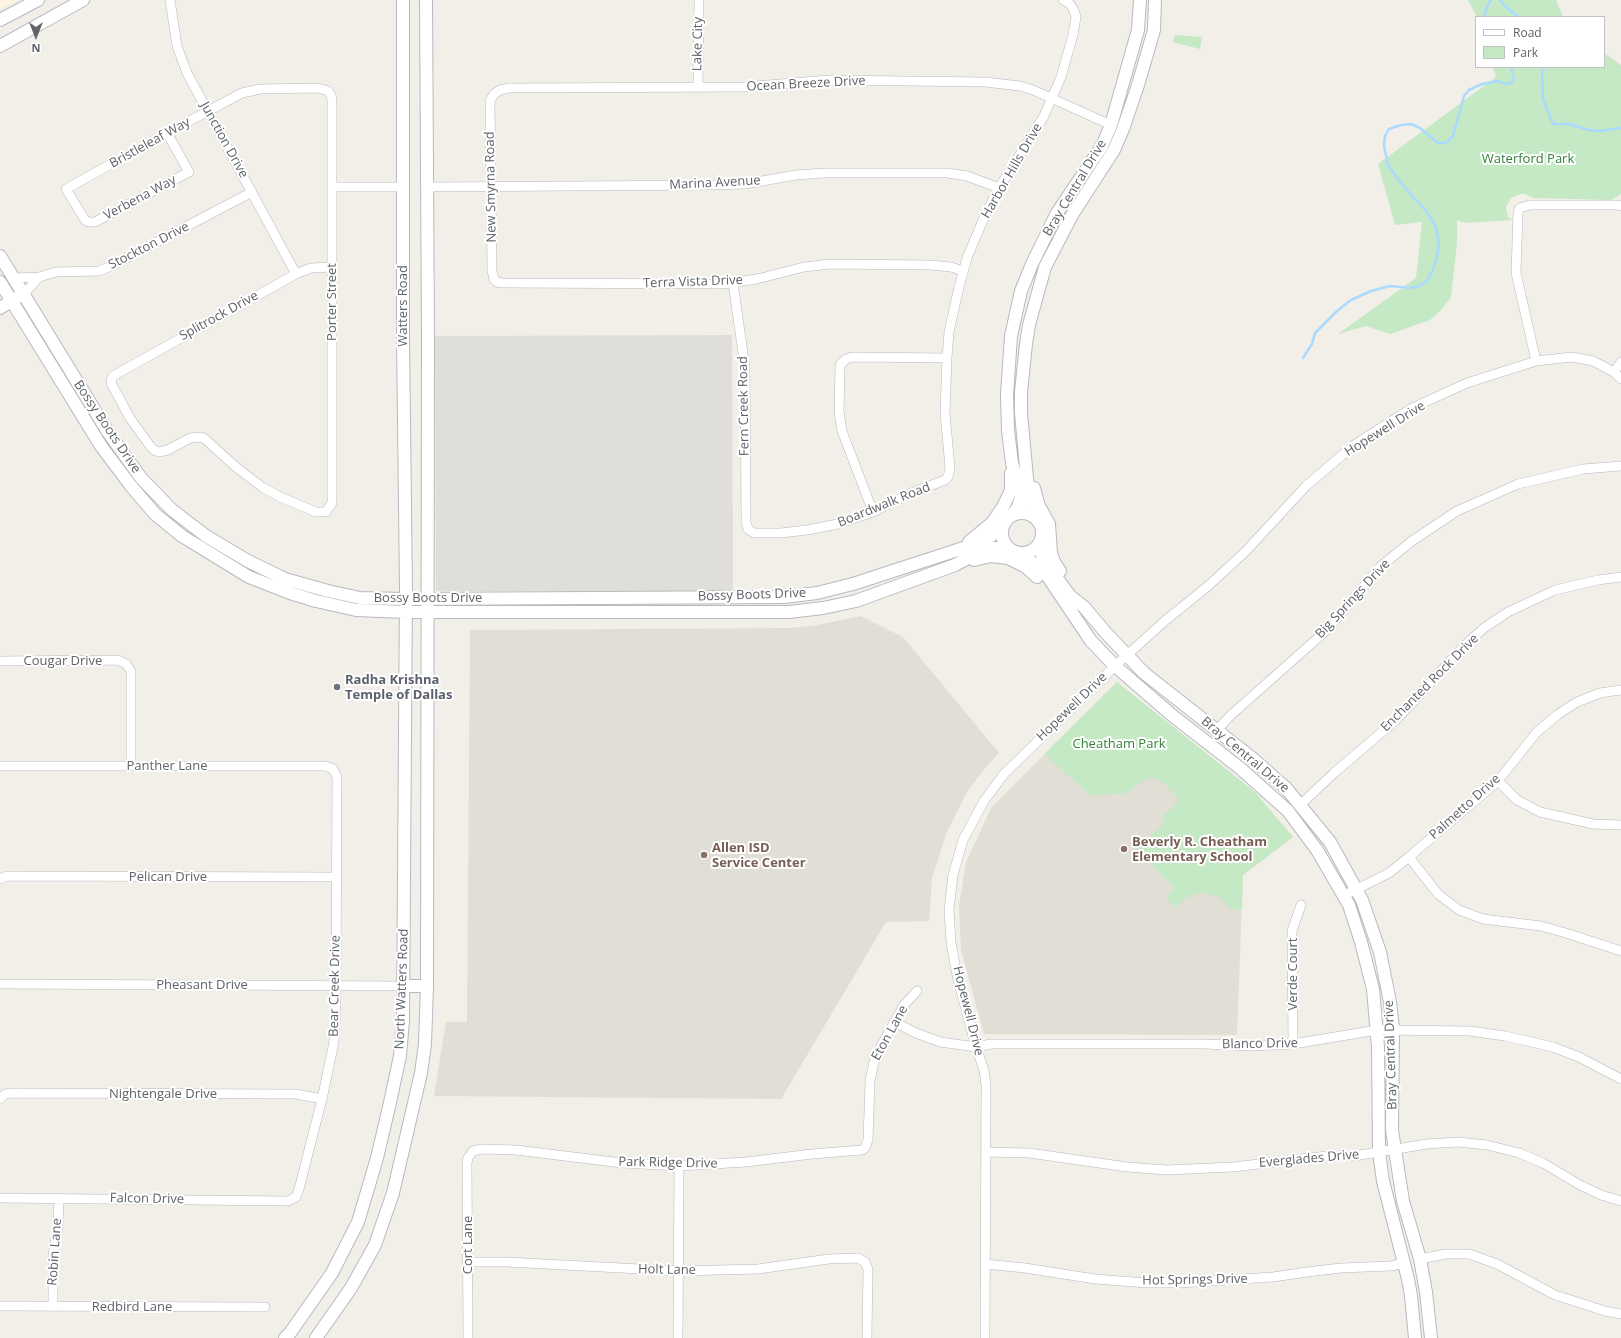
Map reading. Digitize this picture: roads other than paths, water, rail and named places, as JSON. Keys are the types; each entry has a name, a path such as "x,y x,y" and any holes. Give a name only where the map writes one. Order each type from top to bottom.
{"street":[{"path":"0,20 38,0"},
{"path":"0,46 83,0"},
{"name":"Junction Drive","path":"170,0 177,46 187,73 296,274"},
{"name":"Watters Road","path":"403,0 406,612"},
{"name":"Watters Road","path":"426,0 427,612"},
{"name":"Lake City","path":"698,87 699,0"},
{"name":"Harbor Hills Drive","path":"948,477 950,468 945,413 947,358 953,314 963,272 978,232 999,188 1036,131 1061,77 1073,35 1076,17 1074,10 1069,3 1063,0"},
{"name":"Bray Central Drive","path":"1012,515 1018,507 1021,497 1012,463 1008,430 1008,388 1011,336 1021,291 1032,264 1057,213 1102,146 1111,125 1138,30 1140,0"},
{"name":"Bray Central Drive","path":"1034,517 1029,500 1027,468 1022,434 1021,392 1026,344 1045,267 1072,215 1114,150 1124,129 1154,30 1155,0"},
{"name":"Ocean Breeze Drive","path":"494,94 500,90 509,88 768,86 829,80 985,82 1020,86 1033,90 1111,125"},
{"name":"Bristleleaf Way","path":"66,189 242,93 251,90 318,88 328,91"},
{"name":"Porter Street","path":"198,436 205,439 236,467 280,497 316,512 326,512 332,503 332,101 331,95 328,91"},
{"name":"New Smyrna Road","path":"494,94 490,101 492,271 494,280"},
{"name":"Verbena Way","path":"66,189 82,218 92,222 189,172 167,133"},
{"name":"Marina Avenue","path":"427,186 714,185 745,184 796,175 825,173 948,173 967,176 999,188"},
{"path":"332,187 403,187"},
{"name":"Stockton Drive","path":"1,285 14,278 39,277 56,272 99,270 111,266 252,192"},
{"path":"1536,361 1516,274 1517,216 1520,208 1530,204 1621,206"},
{"name":"Bossy Boots Drive","path":"0,256 108,432 142,478 172,510 206,536 248,561 285,579 328,591 360,598 406,599 784,597 837,589 950,551 982,542 1002,528"},
{"name":"Terra Vista Drive","path":"494,280 502,283 712,284 733,283 766,278 804,267 830,264 930,265 950,268 963,272"},
{"name":"Splitrock Drive","path":"198,436 190,438 168,450 159,452 150,446 139,431 112,385 111,380 116,374 296,274 311,268 332,267"},
{"path":"0,308 24,294 39,277"},
{"name":"Fern Creek Road","path":"733,283 745,368 746,522 748,529"},
{"name":"Bossy Boots Drive","path":"1,285 101,446 131,486 155,514 182,536 249,577 290,593 316,601 356,610 406,612 789,612 823,608 856,601 955,565 987,548 1008,548"},
{"path":"873,512 842,431 839,412 839,369 843,361 852,357 947,358"},
{"name":"Hopewell Drive","path":"985,1338 986,1085 984,1070 976,1047 958,976 951,942 949,910 953,875 963,840 984,801 1004,774 1115,666 1245,552 1306,486 1354,445 1412,408 1466,383 1536,361 1572,357 1594,361 1618,375"},
{"path":"1618,375 1621,362"},
{"path":"950,551 975,538 992,523 999,514 1011,490 1012,463"},
{"name":"Big Springs Drive","path":"1217,730 1236,711 1328,629 1380,567 1412,541 1457,511 1518,484 1584,469 1621,466"},
{"path":"1027,468 1038,502 1049,524 1050,549 1054,562 1078,593 1084,607"},
{"name":"Boardwalk Road","path":"748,529 754,533 799,531 838,524 873,512 909,494 941,482 948,477"},
{"path":"131,486 142,478"},
{"path":"1022,513 1034,517 1041,528 1042,534 1039,543 1030,551 1021,553 1008,548 1002,539 1002,528 1006,520 1012,515 1022,513"},
{"name":"Bray Central Drive","path":"1039,543 1041,554 1045,562 1070,596 1084,607 1106,633 1144,673 1217,730 1286,788 1330,842 1362,900 1380,952 1389,995 1393,1029 1392,1130 1403,1201 1420,1258 1427,1298 1431,1338"},
{"name":"Bray Central Drive","path":"1021,553 1046,574 1064,599 1070,613 1091,641 1115,666 1168,712 1240,768 1288,811 1317,850 1349,905 1373,989 1377,1030 1379,1152 1383,1181 1405,1263 1411,1296 1415,1338"},
{"path":"955,565 992,556 1012,560 1026,567 1045,583 1070,613"},
{"name":"Enchanted Rock Drive","path":"1300,805 1334,773 1396,720 1459,652 1484,628 1508,612 1555,590 1598,580 1621,577"},
{"name":"North Watters Road","path":"284,1338 290,1333 332,1273 358,1222 377,1158 400,1056 403,1020 406,612"},
{"name":"North Watters Road","path":"316,1338 351,1288 375,1244 393,1193 421,1073 425,1044 427,986 427,612"},
{"name":"Cougar Drive","path":"0,661 118,660 126,664 131,671 131,766"},
{"name":"Palmetto Drive","path":"1343,896 1389,873 1409,857 1498,781 1536,733 1557,715 1577,702 1600,693 1621,690"},
{"name":"Panther Lane","path":"0,766 325,766 333,769"},
{"name":"Bear Creek Drive","path":"294,1198 299,1189 322,1099 333,1047 336,985 336,776 333,769"},
{"path":"1498,781 1517,800 1540,812 1593,824 1621,825"},
{"path":"1409,857 1438,894 1459,910 1484,919 1541,926 1621,951"},
{"name":"Pelican Drive","path":"0,879 7,876 336,877"},
{"name":"Verde Court","path":"1293,1044 1292,931 1301,905"},
{"name":"Pheasant Drive","path":"0,984 403,986"},
{"path":"403,986 427,986"},
{"name":"Eton Lane","path":"864,1149 868,1140 870,1081 874,1057 904,1005 917,991"},
{"name":"Blanco Drive","path":"894,1022 927,1038 940,1042 976,1047 991,1044 1205,1044 1250,1046 1293,1044 1377,1030 1470,1031 1528,1040 1579,1057 1621,1079"},
{"name":"Nightengale Drive","path":"2,1097 12,1093 296,1094 322,1099"},
{"name":"Everglades Drive","path":"986,1152 1029,1153 1112,1165 1167,1170 1233,1167 1327,1156 1354,1156 1427,1144 1458,1142 1487,1145 1519,1153 1543,1163 1580,1185 1621,1201"},
{"name":"Park Ridge Drive","path":"472,1153 482,1149 516,1150 622,1163 679,1166 746,1162 819,1153 858,1152 864,1149"},
{"name":"Cort Lane","path":"468,1338 467,1163 468,1158 472,1153"},
{"path":"678,1338 679,1166"},
{"name":"Falcon Drive","path":"0,1198 288,1201 294,1198"},
{"name":"Robin Lane","path":"53,1306 53,1254 58,1226 58,1198"},
{"path":"1420,1258 1446,1254 1469,1254 1497,1264 1555,1295 1606,1312 1621,1314"},
{"name":"Holt Lane","path":"468,1262 507,1262 678,1271 758,1269 828,1259 858,1258 864,1262 868,1270 867,1338"},
{"name":"Hot Springs Drive","path":"985,1264 1026,1268 1109,1280 1179,1283 1273,1277 1307,1272 1391,1266 1405,1263"},
{"name":"Redbird Lane","path":"0,1306 265,1307"}],"waterway":[{"path":"1484,16 1491,0"},
{"path":"1500,0 1518,16"},
{"path":"1303,358 1312,344 1315,333 1337,311 1351,300 1371,291 1390,286 1411,288 1419,286 1427,281 1432,272 1436,261 1439,243 1435,225 1427,212 1399,181 1388,165 1384,146 1385,136 1389,129 1401,125 1411,124 1420,128 1438,143 1446,143 1453,136 1464,96 1469,90 1482,84 1499,81 1505,84 1511,83 1514,79 1511,68"},
{"path":"1542,68 1543,99 1553,124 1569,124 1589,130 1599,131 1621,128"}],"place":[{"name":"Radha Krishna Temple of Dallas","path":"337,687"},
{"name":"Beverly R. Cheatham Elementary School","path":"1124,849"},
{"name":"Allen ISD Service Center","path":"704,855"}],"park label":[{"name":"Waterford Park","path":"1528,159"},
{"name":"Cheatham Park","path":"1119,744"}]}
